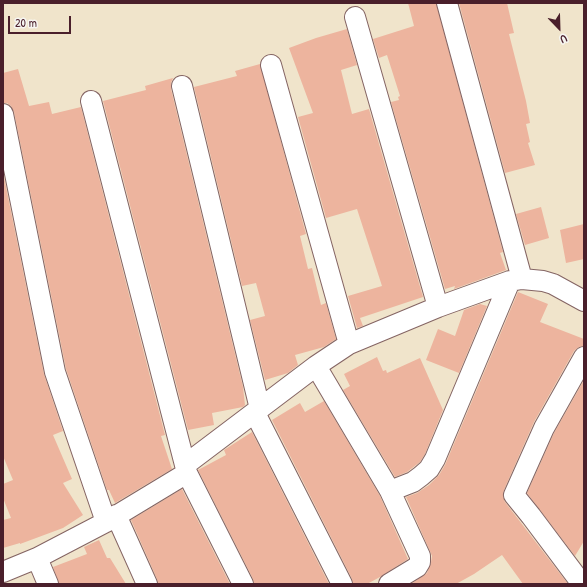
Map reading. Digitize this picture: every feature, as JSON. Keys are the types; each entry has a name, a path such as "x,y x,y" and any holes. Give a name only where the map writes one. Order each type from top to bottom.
{"street":[{"path":"390,491 413,482 429,470 516,280 447,3"},
{"path":"355,17 438,307"},
{"path":"271,65 349,344"},
{"path":"182,86 257,411 342,584"},
{"path":"91,101 186,469 243,584"},
{"path":"3,114 55,372 111,518 147,584"},
{"path":"3,572 37,558 111,518 186,469 257,411 316,366 349,344 438,307 516,280 543,281 553,284 584,301"},
{"path":"582,578 514,495 544,428 584,357"},
{"path":"316,366 390,491 420,556 420,562 417,567 389,584"},
{"path":"37,558 48,584"}],"building":[{"path":"408,3 436,3 503,252 500,253 506,270 454,289 455,286 445,289 391,102 399,100 398,97 400,96 387,55 379,58 373,39 414,26"},
{"path":"459,3 507,3 514,33 509,34 526,101 530,123 526,124 530,142 528,143 535,165 505,173"},
{"path":"347,29 357,65 341,70 352,114 369,109 423,297 360,318 363,326 357,328 348,296 382,286 357,209 326,218 298,117 313,113 289,48"},
{"path":"260,64 306,234 300,236 308,269 312,268 321,305 326,303 336,339 324,347 295,355 298,365 288,373 265,380 250,320 265,316 256,283 242,286 194,87 237,76 235,71"},
{"path":"18,69 29,106 49,102 52,114 81,107 165,435 161,436 172,469 115,503 109,490 107,490 66,369 14,112 11,106 7,103 3,103 3,73"},
{"path":"173,78 171,89 243,387 245,405 243,407 212,413 214,425 188,430 103,101 146,90 145,86"},
{"path":"3,172 44,374 63,431 53,435 72,479 63,483 83,515 63,528 20,544 3,548 3,520 11,518 3,498 3,484 13,480 3,456"},
{"path":"541,207 549,238 525,245 516,214"},
{"path":"584,224 584,259 566,263 560,230"},
{"path":"518,292 548,304 540,322 584,339 584,346 579,347 574,351 534,422 504,490 503,496 505,502 568,584 523,584 502,555 456,584 411,584 427,573 432,556 406,497 417,493 429,485 439,475 445,465"},
{"path":"480,304 487,306 459,373 426,360 438,329 455,336 464,310"},
{"path":"377,357 383,371 386,370 387,373 420,358 443,410 425,454 420,462 407,472 395,477 343,390 350,386 344,374"},
{"path":"584,380 584,541 575,556 527,493 554,433"},
{"path":"324,401 380,496 408,559 367,584 353,584 352,579 272,420 300,403 305,412"},
{"path":"252,432 329,584 254,584 253,579 198,470 226,455 224,450"},
{"path":"182,489 230,584 158,584 131,520"},
{"path":"99,540 107,558 110,558 126,584 59,584 53,567 87,554 84,547"}]}
